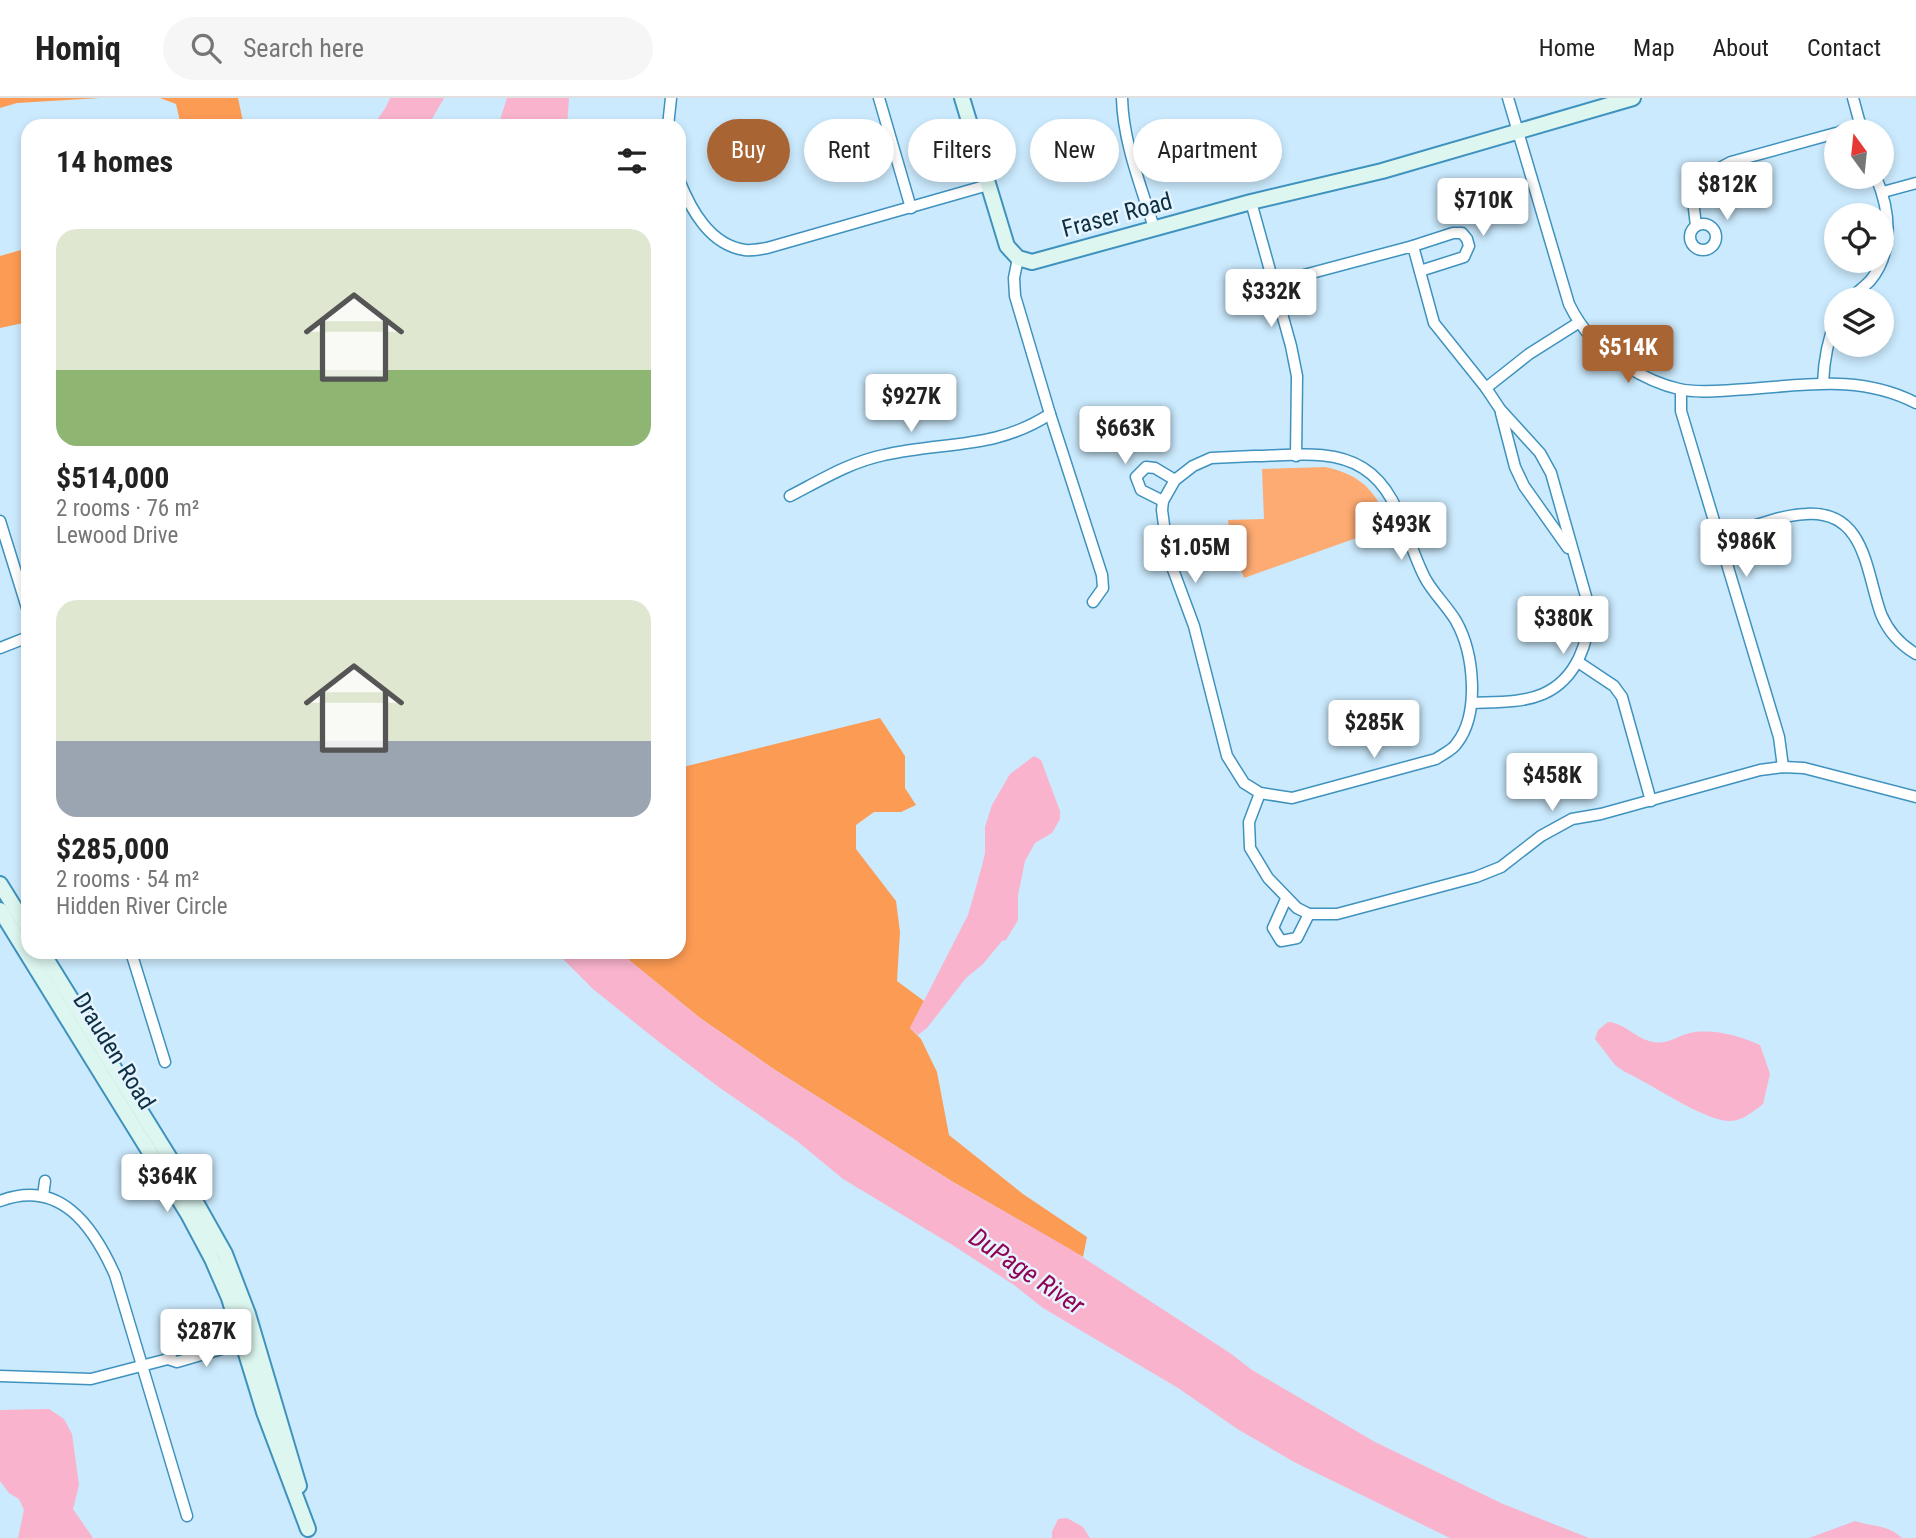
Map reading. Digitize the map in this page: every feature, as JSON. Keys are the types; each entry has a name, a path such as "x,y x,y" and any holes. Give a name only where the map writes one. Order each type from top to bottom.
{"street":[{"path":"669,119 671,98"},
{"path":"879,98 911,208"},
{"path":"962,98 1007,246 1018,258 1014,278 1016,296 1050,414 1102,575 1103,588 1093,602"},
{"path":"1122,98 1127,137 1154,228"},
{"path":"1508,98 1563,287 1578,323 1592,341 1615,360 1636,372 1681,390 1711,391 1854,383 1881,388 1916,403"},
{"name":"Fraser Road","path":"1018,258 1032,262 1251,202 1382,171 1633,98"},
{"path":"1853,98 1859,119"},
{"path":"1696,226 1693,200 1714,171 1731,162 1824,136"},
{"path":"1882,192 1916,183"},
{"path":"686,195 694,212 709,231 726,244 745,250 767,248 988,185"},
{"path":"1863,287 1883,261 1888,240 1887,213 1881,189"},
{"path":"1251,202 1297,376 1296,456"},
{"path":"1274,283 1452,233 1462,233 1467,239 1469,246 1464,257 1420,271"},
{"path":"1413,246 1434,323 1500,409 1540,453 1551,473 1589,607 1590,628 1578,662 1566,677 1544,694 1517,701 1473,703"},
{"path":"1486,388 1529,354 1578,323"},
{"path":"1824,357 1824,383"},
{"path":"1681,390 1681,411 1779,737 1783,767"},
{"path":"1500,409 1515,467 1524,486 1573,555"},
{"path":"790,496 844,467 867,459 910,449 975,443 1033,425 1050,414"},
{"path":"1296,456 1327,456 1353,462 1378,479 1393,501 1426,579 1456,622 1464,641 1473,703 1468,727 1456,746 1436,759 1293,798 1260,793 1244,783 1227,756 1194,626 1168,556 1163,526 1163,501 1175,480 1186,469 1211,458 1296,456"},
{"path":"1163,501 1141,489 1136,477 1146,467 1155,468 1175,480"},
{"path":"1718,538 1795,515 1818,514 1834,519 1848,529 1861,546 1882,616 1890,631 1916,654"},
{"path":"0,521 21,588"},
{"path":"0,649 21,640"},
{"path":"1578,662 1614,686 1622,697 1651,801"},
{"path":"1260,793 1249,822 1250,848 1268,878 1286,899 1309,914 1336,914 1476,877 1501,867 1541,836 1572,819 1651,801 1760,770 1804,768 1916,797"},
{"path":"0,884 21,918"},
{"path":"1286,899 1273,928 1281,942 1297,938 1309,914"},
{"name":"Drauden Road","path":"0,910 21,944"},
{"name":"Drauden Road","path":"30,959 201,1236 247,1334 295,1468 309,1534"},
{"name":"Drauden Road","path":"46,959 213,1230 234,1272 247,1334"},
{"path":"133,959 165,1062"},
{"path":"43,1196 45,1181"},
{"path":"0,1201 17,1196 43,1196 64,1204 80,1217 108,1261 115,1275 187,1516"},
{"path":"0,1376 91,1379 168,1359 174,1349 247,1334"}],"shaded area":[{"path":"0,98 100,98 17,103 0,108"},
{"path":"160,98 238,98 242,119 179,119 176,104"},
{"path":"21,250 21,324 0,328 0,256"},
{"path":"1325,467 1359,480 1373,494 1390,526 1244,578 1231,545 1228,520 1264,519 1262,469"},
{"path":"880,718 905,756 905,788 916,805 901,812 874,812 856,825 856,849 896,901 900,932 897,981 924,1001 910,1028 921,1039 937,1072 949,1135 1023,1194 1087,1237 1083,1257 953,1182 775,1070 700,1018 628,959 686,959 686,766"}],"water":[{"path":"390,98 444,98 432,119 378,119"},
{"path":"507,98 569,98 568,119 500,119"},
{"path":"1034,756 1041,760 1060,811 1060,819 1052,833 1035,843 1025,861 1018,895 1018,920 1006,940 966,978 927,1028 918,1035 910,1028 968,915 985,853 985,827 992,805 1010,774"},
{"name":"DuPage River","path":"563,959 628,959 700,1018 775,1070 953,1182 1070,1249 1252,1370 1375,1442 1503,1504 1589,1538 1450,1538 1296,1463 1239,1430 1178,1388 1043,1308 1014,1285 954,1246 843,1179 797,1141 720,1088 593,989"},
{"path":"1608,1022 1620,1025 1653,1042 1663,1042 1690,1033 1717,1032 1760,1045 1770,1074 1763,1104 1747,1116 1734,1121 1718,1119 1691,1108 1615,1065 1595,1039 1598,1030"},
{"path":"49,1409 64,1419 72,1434 79,1485 73,1509 93,1538 18,1538 24,1510 19,1499 9,1493 0,1481 0,1410"},
{"path":"1067,1518 1083,1527 1090,1538 1052,1538 1058,1519"},
{"path":"1855,1521 1885,1528 1902,1538 1809,1538"}]}
